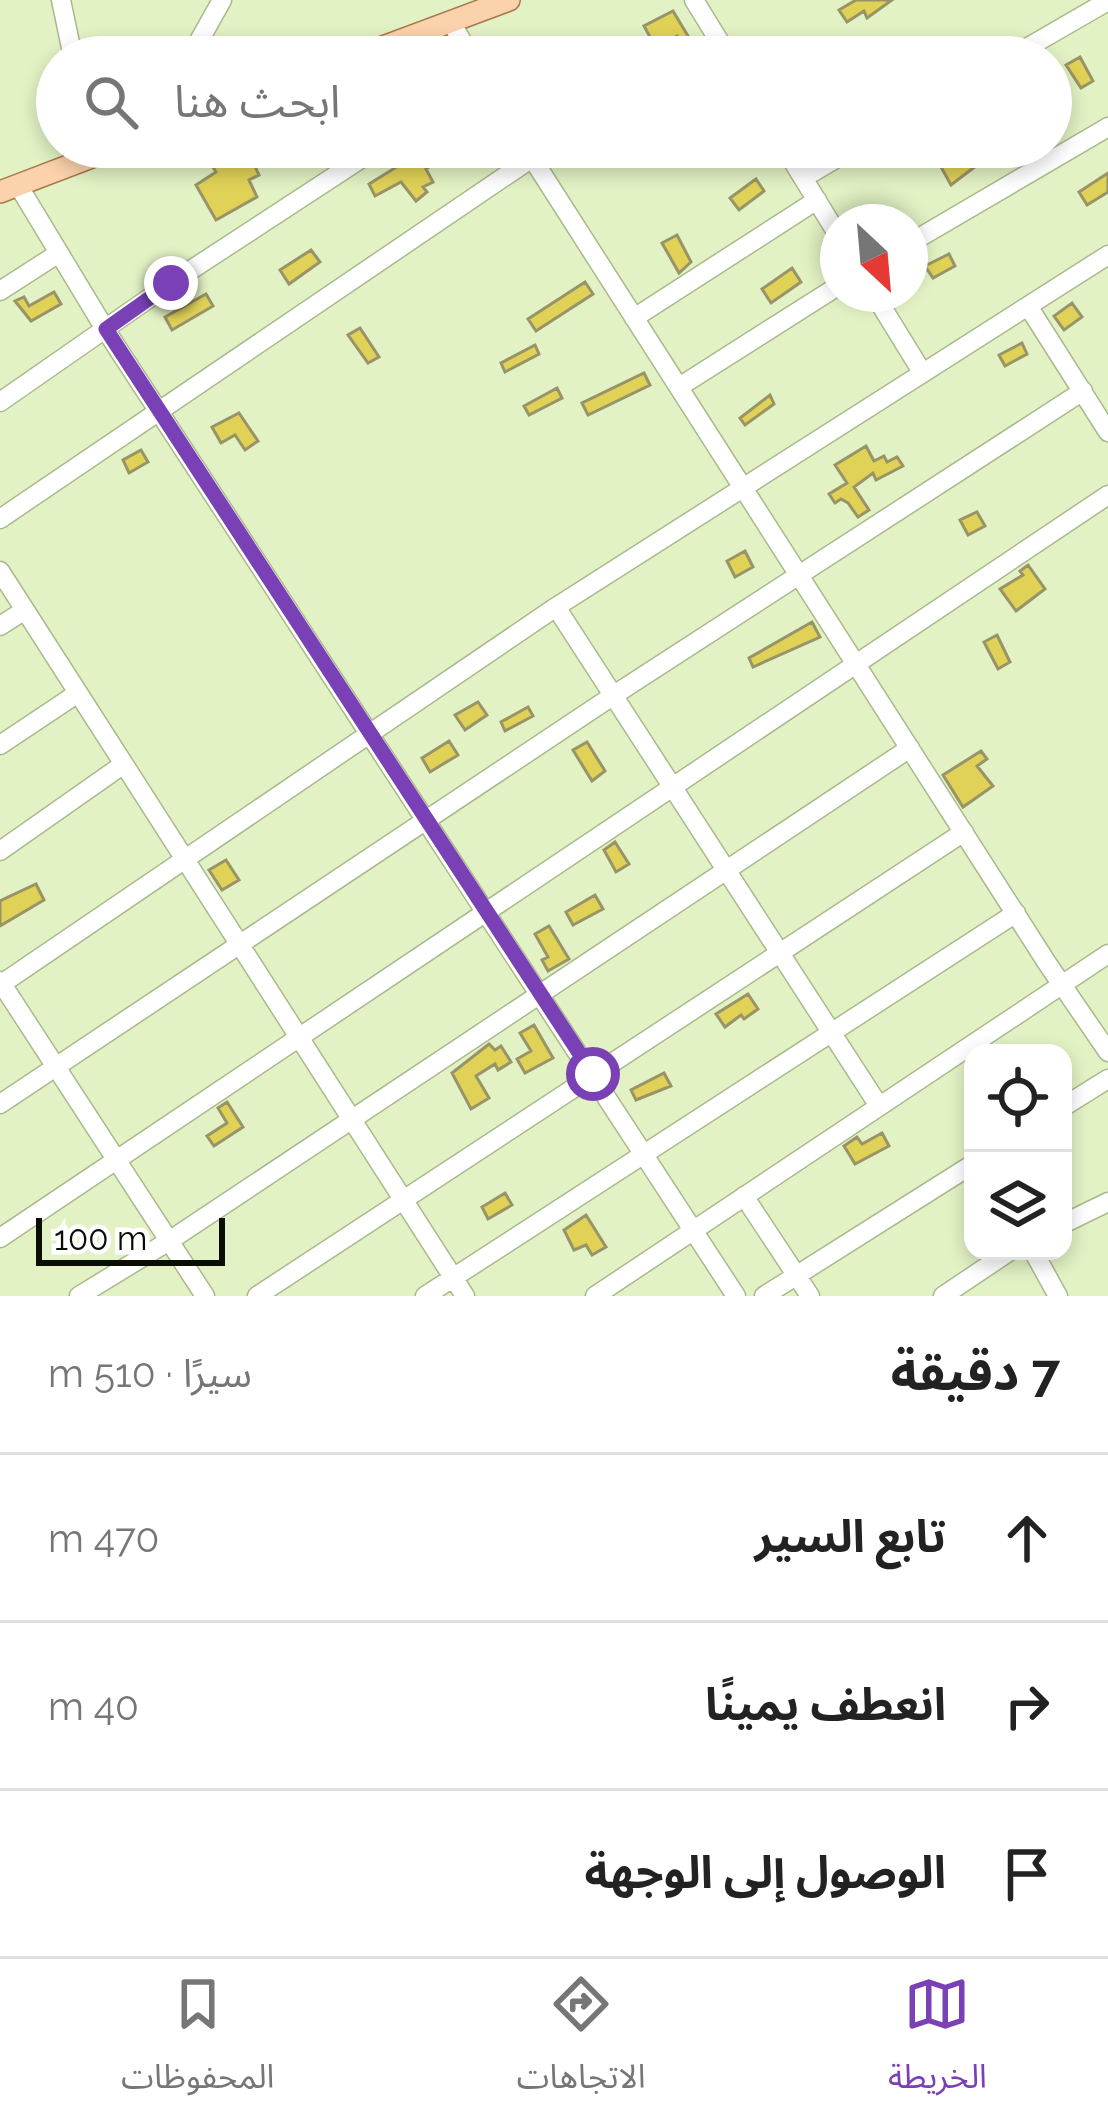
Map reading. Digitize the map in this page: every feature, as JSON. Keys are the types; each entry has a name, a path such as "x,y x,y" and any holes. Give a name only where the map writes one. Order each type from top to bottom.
{"main road":[{"path":"413,36 509,0"},
{"path":"9,189 48,168"}],"street":[{"path":"61,0 69,36"},
{"path":"202,36 222,0"},
{"path":"694,0 716,36"},
{"path":"1047,36 1108,1"},
{"path":"451,22 459,36"},
{"path":"1072,148 1108,127"},
{"path":"0,402 348,168"},
{"path":"0,519 506,168"},
{"path":"539,168 1108,1052"},
{"path":"797,168 820,205"},
{"path":"803,178 820,168"},
{"path":"928,232 1038,168"},
{"path":"9,189 59,253 736,1296"},
{"path":"634,318 817,200"},
{"path":"0,291 59,253"},
{"path":"205,1296 0,983 556,607 1108,255"},
{"path":"679,387 820,297"},
{"path":"1028,306 1108,432"},
{"path":"885,312 922,372"},
{"path":"0,1104 614,694 1083,391"},
{"path":"0,1238 1108,495"},
{"path":"0,571 465,1296"},
{"path":"556,607 878,1106"},
{"path":"0,626 25,610"},
{"path":"0,745 78,693"},
{"path":"80,1296 910,748"},
{"path":"0,851 124,764"},
{"path":"256,1296 964,832"},
{"path":"425,1296 1016,913"},
{"path":"596,1296 1108,954"},
{"path":"1072,1101 1108,1078"},
{"path":"764,1296 964,1170"},
{"path":"744,1196 810,1296"},
{"path":"1072,1220 1108,1202"},
{"path":"943,1296 997,1260"},
{"path":"1038,1260 1058,1296"}],"building":[{"path":"856,0 892,0 867,18 864,11 847,22 839,10"},
{"path":"673,11 688,36 649,36 644,26"},
{"path":"1080,57 1093,81 1081,88 1072,74 1072,62"},
{"path":"214,168 256,168 259,175 249,180 257,197 216,220 196,185 216,172"},
{"path":"395,168 428,168 433,182 423,187 427,192 416,201 401,182 375,196 369,184"},
{"path":"942,168 973,168 951,185"},
{"path":"1108,173 1108,192 1087,205 1079,192"},
{"path":"756,179 764,191 739,210 730,198"},
{"path":"677,235 691,262 679,273 662,243"},
{"path":"311,250 320,262 289,284 280,270"},
{"path":"949,254 955,266 933,278 928,264"},
{"path":"792,268 801,282 771,303 762,289"},
{"path":"585,282 593,294 536,331 528,319"},
{"path":"54,292 61,304 31,321 15,301 24,297 29,306"},
{"path":"206,294 213,306 172,330 165,317"},
{"path":"1072,303 1082,317 1064,330 1054,316"},
{"path":"360,328 379,357 368,363 348,335"},
{"path":"1022,343 1027,354 1005,366 999,355"},
{"path":"535,345 539,354 505,372 501,363"},
{"path":"644,373 650,385 588,415 582,403"},
{"path":"557,388 562,398 529,415 524,406"},
{"path":"770,395 774,404 745,425 740,418"},
{"path":"239,413 258,441 245,450 235,435 221,443 212,427"},
{"path":"866,446 874,461 897,457 903,466 876,480 873,473 854,487 869,510 858,517 848,503 841,499 835,503 829,494 847,483 835,465"},
{"path":"141,450 148,462 129,473 123,460"},
{"path":"977,512 985,526 968,535 960,520"},
{"path":"745,551 753,567 735,577 727,561"},
{"path":"1028,565 1045,589 1016,611 1000,589 1023,575 1020,571"},
{"path":"812,622 820,637 753,667 749,658"},
{"path":"997,635 1010,662 998,669 984,642"},
{"path":"478,702 487,715 465,730 455,715"},
{"path":"528,707 533,716 505,731 501,722"},
{"path":"449,741 458,755 430,772 422,758"},
{"path":"587,742 605,771 592,781 573,750"},
{"path":"981,751 987,759 977,766 993,786 963,807 943,775"},
{"path":"615,842 629,864 616,872 604,850"},
{"path":"226,860 239,880 222,890 209,870"},
{"path":"36,884 44,900 0,926 0,901"},
{"path":"595,895 603,909 573,925 566,912"},
{"path":"549,926 569,959 548,971 542,960 548,957 535,934"},
{"path":"748,994 758,1009 725,1027 716,1014"},
{"path":"534,1025 553,1058 525,1073 517,1059 531,1051 520,1033"},
{"path":"489,1044 495,1050 501,1046 511,1062 498,1070 495,1064 476,1076 489,1098 471,1109 452,1073"},
{"path":"664,1073 671,1086 636,1100 631,1090"},
{"path":"227,1102 243,1127 214,1146 207,1136 227,1123 218,1108"},
{"path":"882,1133 889,1146 855,1164 844,1146 857,1137 862,1144"},
{"path":"505,1193 512,1205 488,1219 482,1207"},
{"path":"586,1215 606,1247 592,1255 586,1245 574,1250 564,1230"}],"route":[{"path":"171,283 106,329 593,1074"}]}
